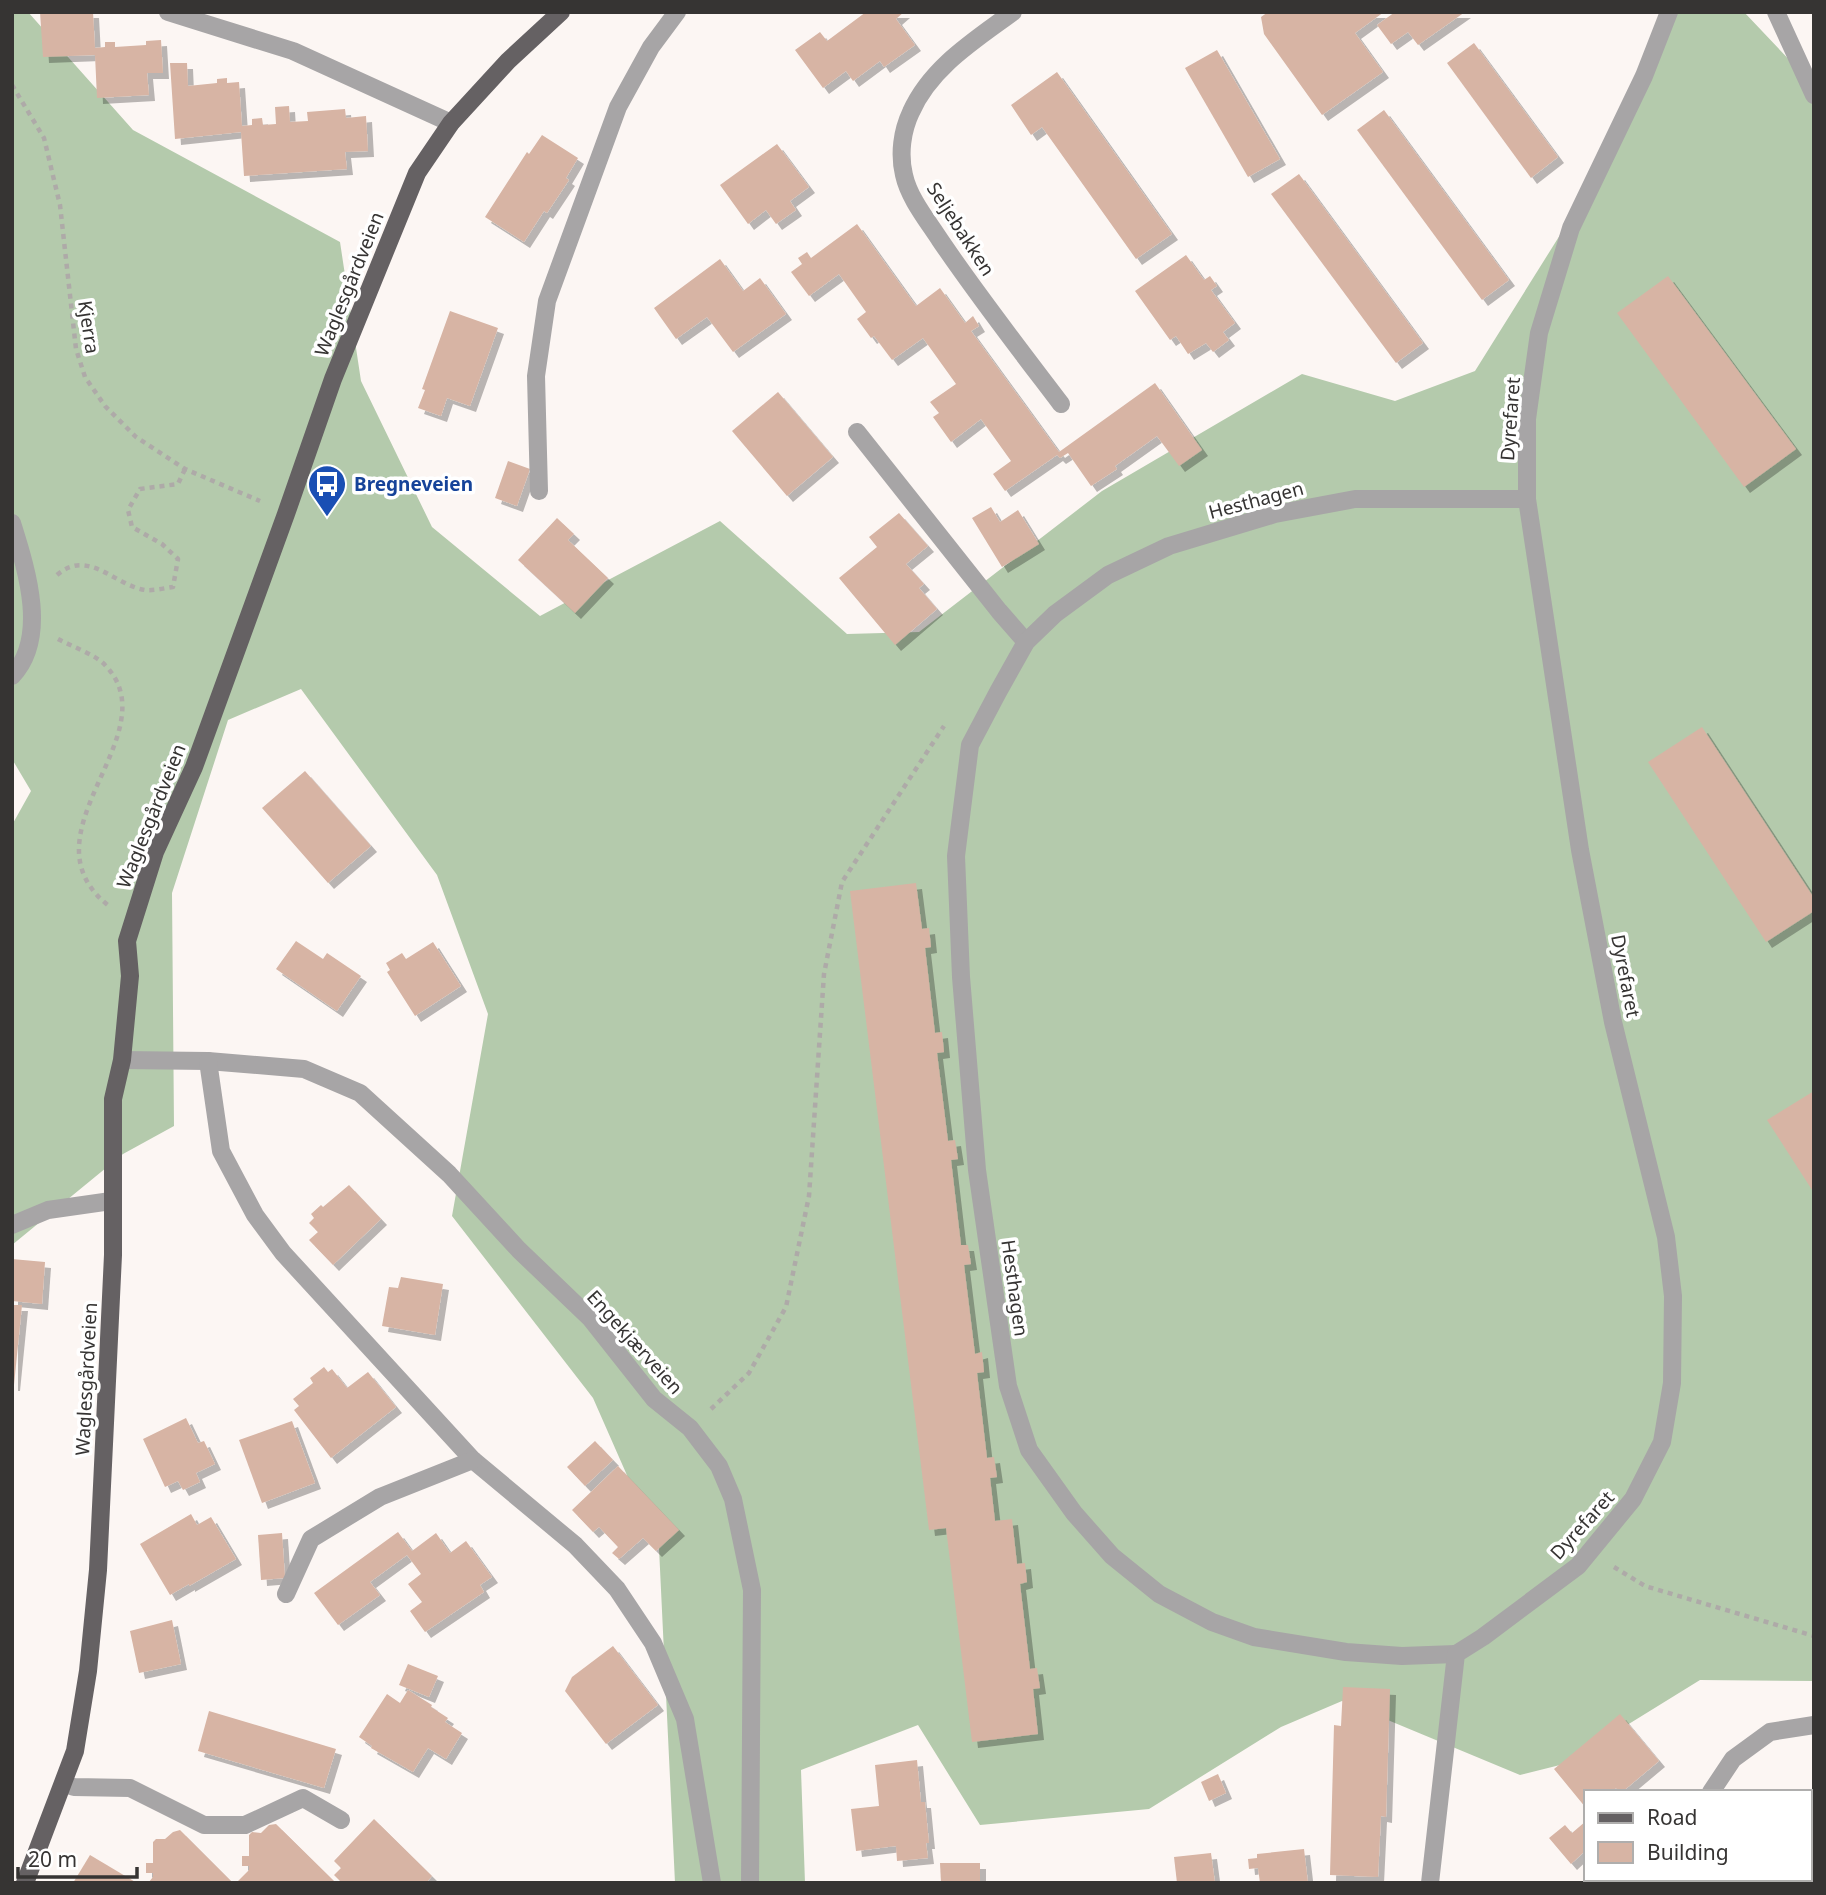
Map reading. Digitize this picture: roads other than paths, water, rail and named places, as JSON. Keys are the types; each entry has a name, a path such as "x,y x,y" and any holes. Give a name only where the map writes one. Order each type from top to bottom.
{"main road":[{"name":"Waglesgårdveien","path":"25,1883 75,1751 88,1671 98,1570 113,1255 113,1099 122,1060 130,976 127,941 155,852 194,767 333,379 417,173 452,123 508,61 561,12"}],"street":[{"path":"168,12 293,51 452,123"},
{"path":"540,491 536,376 547,301 618,107 650,47 677,12"},
{"name":"Seljebakken","path":"1013,12 951,58 929,82 911,112 901,144 904,176 922,212 967,279 1061,404"},
{"name":"Dyrefaret","path":"1455,1654 1483,1637 1578,1566 1633,1499 1662,1442 1672,1383 1673,1296 1666,1237 1614,1022 1580,850 1527,499 1527,419 1539,332 1571,228 1644,76 1670,12"},
{"path":"1776,12 1814,95"},
{"path":"858,432 1026,642"},
{"name":"Hesthagen","path":"1455,1654 1402,1656 1346,1652 1254,1637 1212,1622 1159,1594 1112,1556 1074,1513 1028,1450 1008,1385 977,1170 961,977 956,856 970,745 1026,642 1055,614 1108,575 1169,546 1275,514 1355,499 1527,499"},
{"path":"12,523 33,597 30,636 22,665 12,676"},
{"name":"Engekjærveien","path":"122,1060 208,1061 304,1069 360,1093 449,1174 519,1250 590,1318 654,1399 690,1428 719,1466 733,1499 752,1590 750,1883"},
{"path":"208,1061 221,1151 255,1215 282,1253 473,1460 575,1545 617,1589 653,1643 685,1718 712,1883"},
{"path":"12,1225 48,1210 111,1201"},
{"path":"286,1594 311,1539 380,1497 473,1460"},
{"path":"1430,1883 1455,1654"},
{"path":"1712,1790 1733,1759 1770,1732 1814,1725"},
{"path":"64,1784 74,1787 130,1788 204,1825 245,1825 303,1798 341,1820"}],"place":[{"name":"Bregneveien","path":"327,518"}]}
